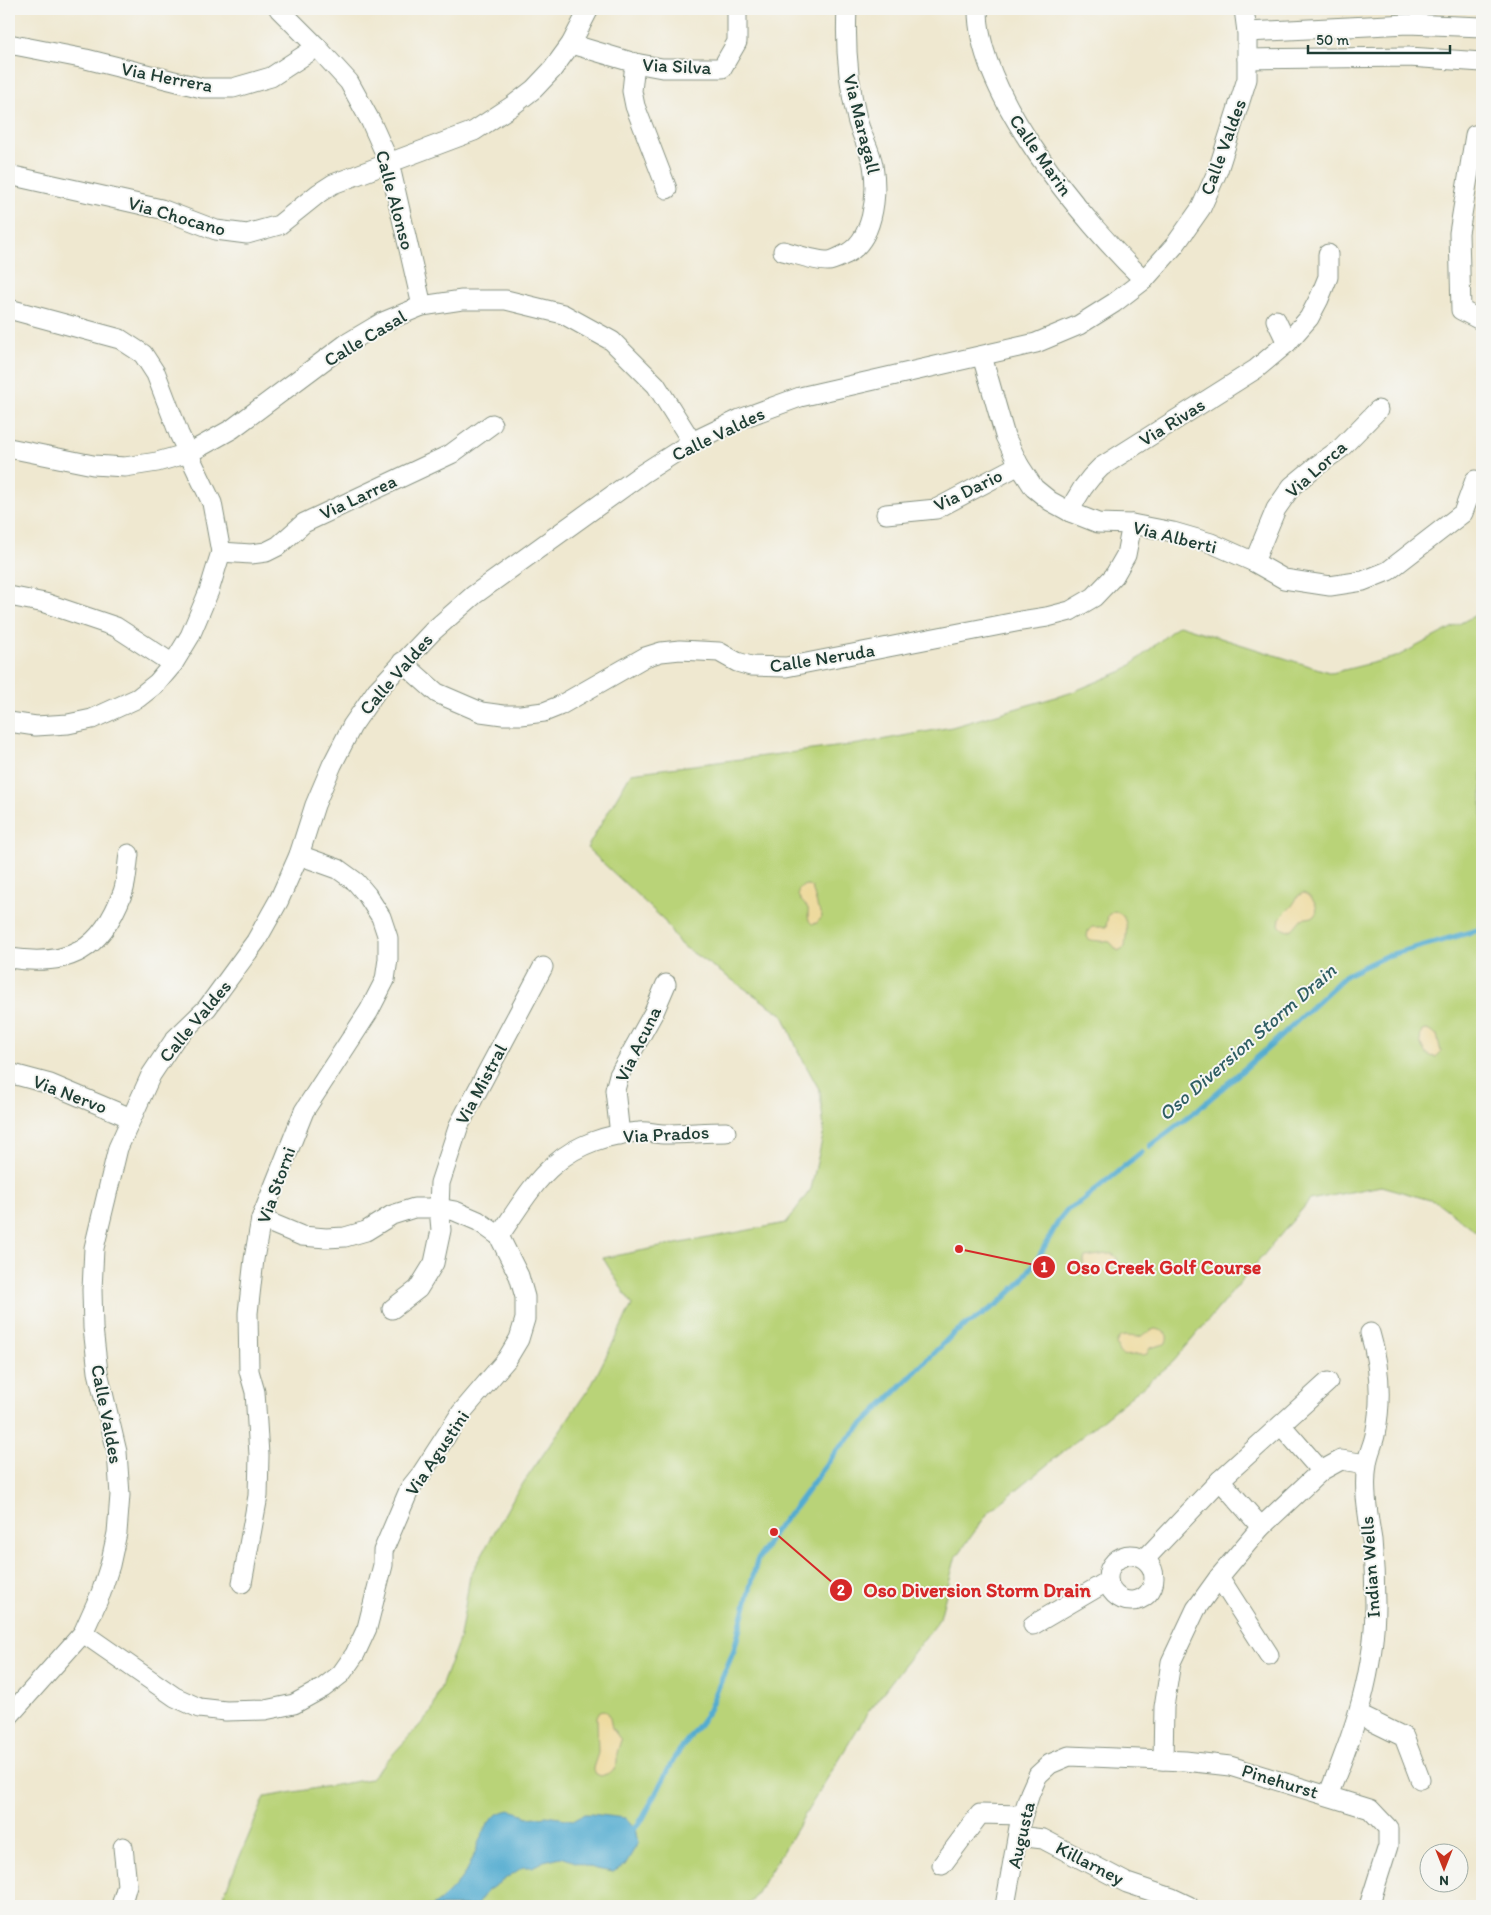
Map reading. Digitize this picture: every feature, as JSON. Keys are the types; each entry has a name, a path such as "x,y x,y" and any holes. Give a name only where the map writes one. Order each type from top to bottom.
{"street":[{"name":"Calle Alonso","path":"279,9 318,47 349,82 371,122 389,162 422,306"},
{"path":"389,162 474,131 512,106 546,77 571,44 589,9"},
{"name":"Via Silva","path":"571,44 635,64 662,68 722,68 737,42 737,9"},
{"name":"Via Maragall","path":"783,251 829,262 849,253 864,236 873,213 876,187 873,163 857,121 848,76 847,9"},
{"name":"Calle Marin","path":"978,9 977,25 987,61 1008,106 1060,187 1144,280"},
{"name":"Calle Valdes","path":"9,1716 83,1632 101,1594 117,1533 120,1495 117,1452 98,1372 93,1328 92,1290 94,1248 118,1148 151,1075 175,1039 207,1008 256,942 279,900 299,855 315,805 332,765 352,726 377,690 433,631 474,595 642,474 692,442 740,419 800,397 1036,343 1079,326 1144,280 1176,245 1200,208 1218,170 1247,79 1247,32 1244,9"},
{"path":"1408,24 1409,57"},
{"path":"1247,32 1408,24 1482,27"},
{"name":"Via Herrera","path":"9,44 86,59 202,88 233,88 270,77 318,47"},
{"path":"1247,59 1409,57 1482,62"},
{"path":"635,64 632,91 635,106 667,189"},
{"path":"1482,134 1475,135 1458,233 1461,310 1482,321"},
{"name":"Via Chocano","path":"9,175 160,208 216,230 247,234 279,225 333,184 389,162"},
{"name":"Via Rivas","path":"1070,512 1074,501 1088,480 1101,467 1256,369 1287,344 1309,318 1319,299 1328,277 1328,254"},
{"name":"Calle Casal","path":"9,448 93,466 125,467 157,462 188,452 232,429 346,344 383,322 422,306 462,300 506,300 562,314 612,341 656,385 692,442"},
{"path":"9,309 120,339 143,354 156,374 179,434 212,503 221,552 209,591 190,636 173,664 157,683 138,698 92,719 68,724 36,726 9,722"},
{"path":"1276,320 1287,344"},
{"name":"Via Alberti","path":"982,356 1005,436 1034,488 1050,501 1070,512 1098,522 1132,524 1173,532 1211,543 1254,562 1284,579 1330,586 1363,581 1388,571 1463,513 1475,480"},
{"name":"Via Lorca","path":"1254,562 1276,509 1292,486 1340,449 1378,410"},
{"name":"Via Larrea","path":"221,552 250,554 266,552 278,546 304,522 452,454 492,424"},
{"name":"Via Dario","path":"886,514 936,509 1019,464"},
{"name":"Calle Neruda","path":"402,662 437,693 481,712 503,716 544,712 559,706 645,656 661,652 680,650 720,652 737,662 769,668 826,661 1070,611 1094,597 1114,576 1126,555 1132,524"},
{"path":"9,596 45,603 116,627 173,664"},
{"path":"9,958 50,961 70,956 88,947 106,928 123,891 130,854"},
{"name":"Via Storni","path":"242,1583 258,1496 259,1455 255,1392 249,1371 248,1312 261,1219 304,1111 369,1010 385,980 388,960 388,938 381,917 356,882 338,869 299,855"},
{"name":"Via Mistral","path":"392,1309 418,1289 434,1263 441,1230 438,1208 440,1183 459,1125 543,967"},
{"name":"Via Acuna","path":"620,1135 615,1090 619,1075 654,1012 666,984"},
{"name":"Via Nervo","path":"9,1073 50,1084 131,1118"},
{"name":"Via Prados","path":"499,1236 538,1181 566,1154 581,1146 620,1135 640,1132 664,1134 726,1132"},
{"name":"Via Agustini","path":"83,1632 175,1696 199,1708 226,1711 265,1710 294,1704 323,1688 341,1674 355,1654 367,1628 383,1565 383,1551 410,1488 461,1413 507,1359 519,1339 525,1319 524,1297 519,1276 499,1236 478,1221 455,1211 438,1208 414,1208 392,1216 366,1231 345,1237 302,1236 261,1219"},
{"name":"Indian Wells","path":"1328,1795 1359,1714 1372,1652 1375,1604 1372,1543 1366,1501 1366,1464 1375,1434 1379,1378 1376,1354 1370,1333"},
{"path":"1145,1559 1220,1480 1328,1382"},
{"path":"1281,1425 1320,1471"},
{"path":"1163,1760 1164,1707 1171,1662 1196,1609 1219,1577 1261,1527 1320,1471 1341,1460 1366,1464"},
{"path":"1220,1480 1261,1527"},
{"path":"1128,1555 1145,1559 1151,1566 1154,1581 1151,1588 1142,1598 1134,1600 1124,1600 1117,1596 1108,1581 1109,1570 1113,1563 1120,1557 1128,1555"},
{"path":"1219,1577 1269,1655"},
{"path":"1033,1625 1108,1581"},
{"path":"1359,1714 1404,1737 1420,1780"},
{"name":"Augusta","path":"1005,1906 1022,1815 1038,1775 1050,1764 1069,1756 1163,1760"},
{"name":"Pinehurst","path":"1163,1760 1230,1766 1370,1809 1388,1828 1388,1846 1369,1906"},
{"path":"942,1865 980,1814 1022,1815"},
{"name":"Killarney","path":"1018,1836 1043,1839 1127,1882 1190,1906"},
{"path":"121,1906 127,1885 123,1847"}],"green space":[{"path":"1482,605 1482,1236 1437,1202 1381,1186 1310,1200 1173,1362 988,1513 955,1559 940,1618 868,1712 752,1901 741,1906 219,1906 265,1797 370,1779 431,1713 460,1637 470,1576 515,1495 592,1384 632,1305 603,1258 786,1223 811,1189 824,1131 820,1091 799,1053 783,1015 680,944 663,919 587,848 631,773 859,744 952,727 1070,693 1125,670 1179,625 1332,673 1396,657 1474,616"}],"sand":[{"path":"805,885 812,887 818,909 821,912 822,917 817,923 812,924 810,922 808,908 798,894 799,889"},
{"path":"1303,893 1314,902 1317,909 1316,913 1313,917 1301,919 1291,930 1283,929 1279,925 1280,918 1292,906 1299,895"},
{"path":"1114,911 1123,917 1126,926 1125,947 1118,951 1110,942 1090,940 1087,937 1088,931 1092,927 1106,927 1108,915"},
{"path":"1427,1030 1437,1035 1441,1052 1436,1057 1425,1052 1421,1044 1422,1031"},
{"path":"1112,1254 1117,1258 1118,1264 1102,1272 1085,1273 1083,1264 1085,1257"},
{"path":"1155,1329 1161,1330 1166,1334 1167,1341 1165,1344 1150,1348 1145,1355 1127,1356 1122,1355 1118,1351 1116,1343 1120,1337 1138,1337"},
{"path":"604,1710 609,1714 612,1728 621,1740 614,1770 601,1776 596,1774 593,1768 598,1753 597,1716 600,1711"}],"water":[{"path":"510,1810 523,1814 526,1818 547,1816 573,1820 584,1814 591,1814 626,1818 635,1828 638,1843 625,1865 613,1872 596,1869 561,1857 544,1861 532,1867 523,1867 487,1891 476,1906 432,1906 447,1895 464,1875 482,1834 492,1819 500,1813"}],"waterway":[{"name":"Oso Diversion Storm Drain","path":"1150,1146 1196,1111 1267,1049 1346,975 1386,956 1482,929"},
{"name":"Oso Diversion Storm Drain","path":"629,1830 635,1828 643,1818 675,1757 708,1712 734,1650 757,1561 774,1532 796,1506 838,1449 954,1333 998,1304 1018,1285 1037,1260 1059,1220 1067,1210 1082,1201 1142,1152"}],"place":[{"name":"Oso Creek Golf Course","path":"959,1249"},
{"name":"Oso Diversion Storm Drain","path":"774,1532"}]}
